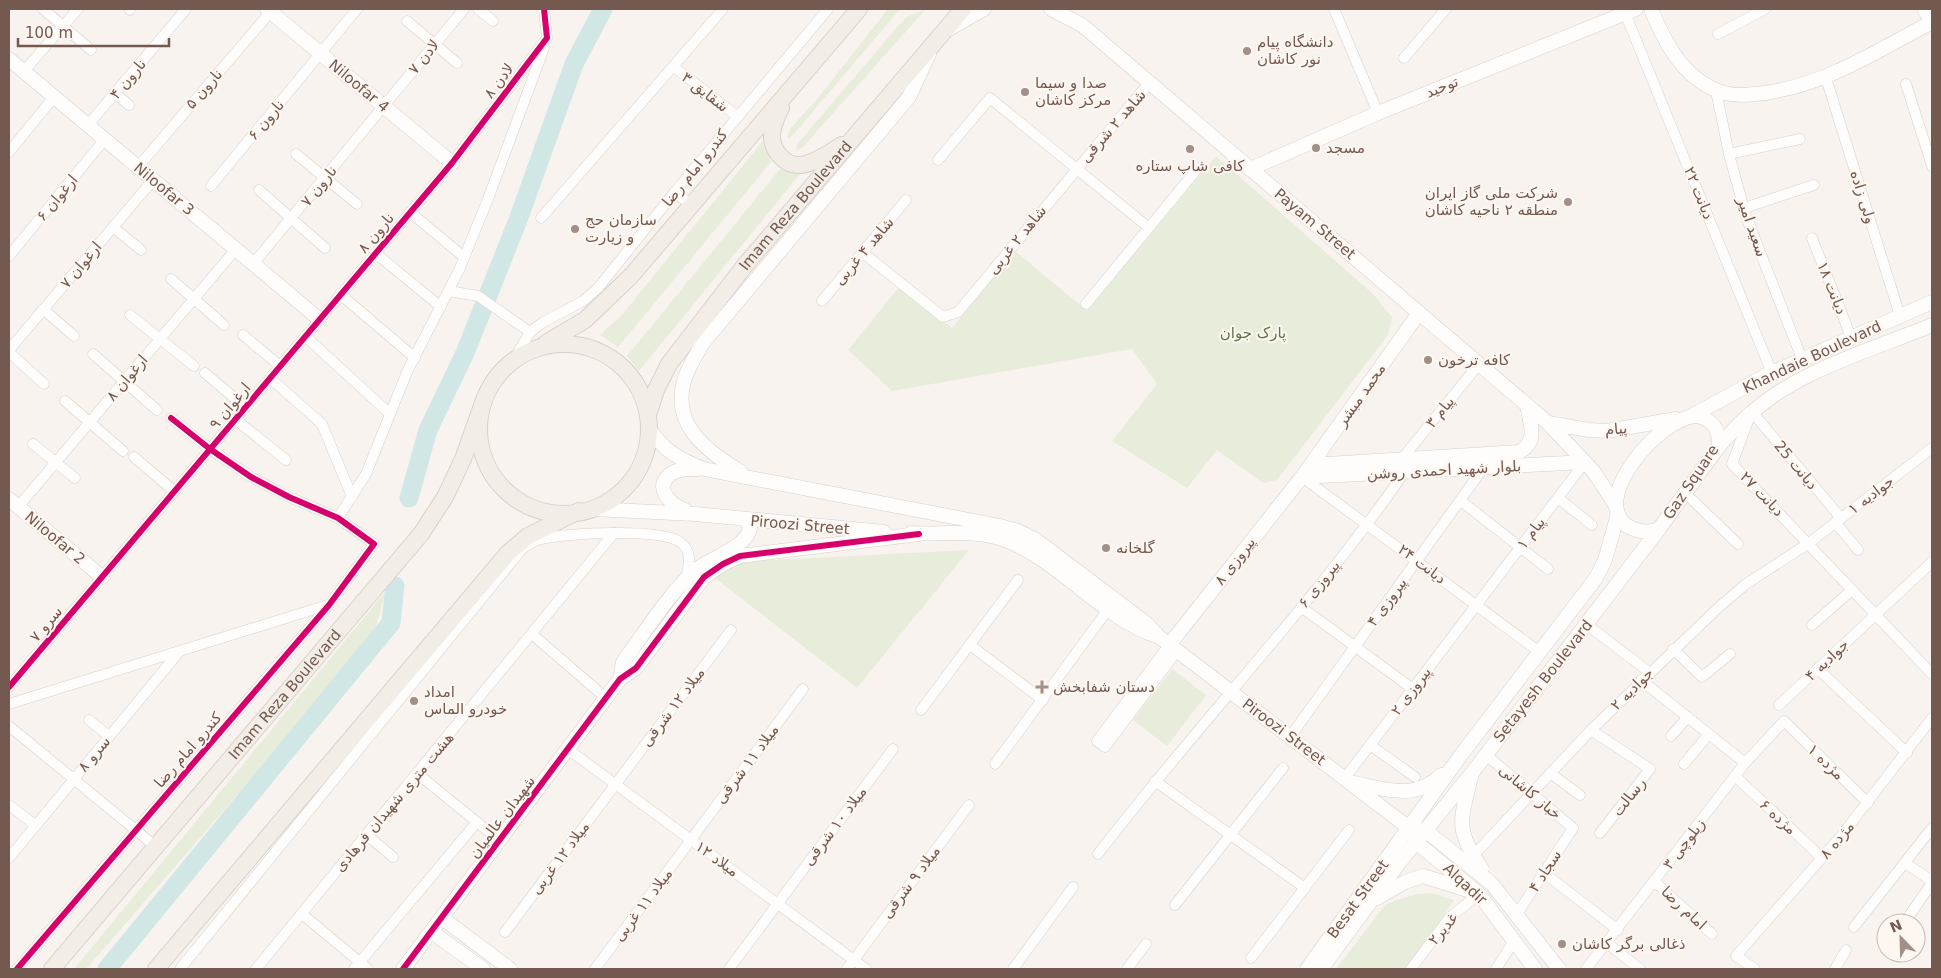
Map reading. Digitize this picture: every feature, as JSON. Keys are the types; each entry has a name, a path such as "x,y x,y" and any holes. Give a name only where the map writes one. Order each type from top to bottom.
{"main road":[{"name":"Imam Reza Boulevard","path":"648,421 656,390 669,364 746,264 963,9"},
{"path":"748,477 709,452 694,436 688,425 683,408 683,389 686,375 702,344 909,97 939,37 984,9"},
{"path":"1051,9 1082,25"},
{"path":"1071,9 1082,25"},
{"path":"1651,9 1675,57 1693,75 1716,91 1733,95 1786,90 1826,78 1932,22 1924,9"},
{"name":"Niloofar 4","path":"270,10 320,54 452,163"},
{"path":"586,510 560,514 534,509 511,496 493,476 482,452 479,426 484,400 496,378 514,360 570,330 603,305 693,205 786,95 853,11"},
{"name":"توحید","path":"1250,169 1378,113 1631,11"},
{"name":"Payam Street","path":"1082,25 1548,423 1585,462"},
{"name":"Niloofar 3","path":"9,58 319,319"},
{"path":"786,95 772,134 776,151 784,160 794,164 805,164 850,141"},
{"path":"736,302 746,264"},
{"name":"Khandaie Boulevard","path":"1688,417 1772,373 1932,302"},
{"name":"محمد مبشر","path":"1302,477 1419,313"},
{"name":"Khandaie Boulevard","path":"1719,446 1752,412 1803,380 1932,325"},
{"path":"156,969 389,703 508,553 536,531 617,496 639,471 649,439 648,421 646,405 640,389 630,375 604,353 588,347 571,344 536,348"},
{"name":"Imam Reza Boulevard","path":"52,969 421,534 445,497 463,459 484,400"},
{"name":"بلوار شهید احمدی روشن","path":"1302,477 1437,464 1519,452 1524,450 1531,442 1532,437 1527,405"},
{"path":"1617,510 1621,485 1634,459 1660,433 1688,417"},
{"name":"پیام","path":"1548,423 1607,431 1688,417"},
{"name":"Gaz Square","path":"1585,462 1627,525 1646,532 1659,530 1719,446 1718,434 1713,424 1703,417 1688,417"},
{"name":"Piroozi Street","path":"648,421 666,451 681,460 704,469 1018,531 1036,540 1146,622 1168,644 1231,693 1410,828"},
{"name":"بلوار شهید احمدی روشن","path":"1437,464 1484,467 1585,462"},
{"name":"بلوار شهید احمدی روشن","path":"1311,465 1402,466"},
{"path":"695,514 669,502 663,487 667,477 672,473 679,470 704,469"},
{"name":"پیروزی ۸","path":"1168,644 1302,477"},
{"name":"Niloofar 2","path":"13,503 102,577"},
{"name":"Piroozi Street","path":"586,510 695,514 744,520 918,534 983,533 1002,539 1050,566 1141,631 1168,644"},
{"name":"Setayesh Boulevard","path":"1410,828 1461,755 1541,653 1596,578 1605,560 1617,510"},
{"path":"620,679 623,662 686,578 703,564 743,541 751,530 749,523 744,520"},
{"name":"Setayesh Boulevard","path":"1425,830 1486,755 1659,530"},
{"path":"620,679 636,668 704,577 723,564 740,556 918,534"},
{"name":"شهیدان عالمیان","path":"403,969 569,750 620,679"},
{"path":"1512,690 1527,701"},
{"path":"1348,780 1411,792 1435,781 1461,755"},
{"path":"1472,772 1461,828 1473,856 1554,967"},
{"path":"1410,828 1425,830 1492,884"},
{"name":"Alqadir","path":"1410,828 1416,842 1479,894 1535,969"},
{"name":"Besat Street","path":"1307,969 1410,828"},
{"name":"Besat Street","path":"1321,969 1425,830"},
{"path":"1372,901 1390,890 1423,876 1479,894"},
{"path":"442,918 510,969"},
{"path":"432,932 483,969"}],"street":[{"path":"43,9 91,50"},
{"path":"24,71 78,9"},
{"name":"نارون ۴","path":"88,125 186,9"},
{"name":"نارون ۶","path":"211,186 357,9"},
{"name":"لادن ۷","path":"384,106 464,9"},
{"path":"478,9 493,21"},
{"path":"171,418 210,449 289,497 338,518 366,474 414,358 464,257 492,190 547,38 544,9"},
{"path":"541,218 723,9"},
{"name":"کندرو امام رضا","path":"514,360 530,332 542,323 583,301 598,288 674,192 828,9"},
{"path":"1334,9 1378,113"},
{"path":"1404,58 1446,9"},
{"path":"1718,34 1765,9"},
{"name":"نارون ۵","path":"138,167 270,10"},
{"name":"دیانت ۲۲","path":"1631,11 1772,373"},
{"path":"407,21 457,63"},
{"name":"لادن ۸","path":"452,163 547,38"},
{"name":"شقایق ۳","path":"674,67 737,116"},
{"name":"ولی زاده","path":"1826,78 1900,316"},
{"name":"شاهد ۲ شرقی","path":"1076,169 1149,83"},
{"path":"1906,84 1932,166"},
{"name":"سعید امیر","path":"1716,91 1729,154 1744,208 1802,359"},
{"path":"116,94 129,105"},
{"path":"9,152 54,97"},
{"path":"938,160 990,98 1148,227"},
{"name":"نارون ۷","path":"253,264 384,106"},
{"name":"ارغوان ۶","path":"9,256 105,139"},
{"path":"1729,154 1800,140"},
{"path":"296,154 357,204"},
{"name":"نارون ۸","path":"319,319 452,163"},
{"path":"1086,304 1198,168"},
{"name":"شاهد ۲ غربی","path":"862,252 943,317 958,312 1076,169"},
{"name":"ارغوان ۷","path":"9,351 153,180"},
{"path":"1744,208 1814,185"},
{"path":"259,190 325,248"},
{"path":"674,192 693,205"},
{"name":"شاهد ۴ غربی","path":"822,301 906,200"},
{"path":"410,212 464,257"},
{"path":"113,227 141,250"},
{"name":"دیانت ۱۸","path":"1812,238 1851,337"},
{"name":"ارغوان ۸","path":"13,503 56,462 236,249"},
{"path":"375,253 440,307"},
{"path":"172,280 224,325"},
{"path":"448,291 478,296 530,332"},
{"path":"340,294 414,358"},
{"path":"43,309 74,336"},
{"path":"130,315 194,366"},
{"name":"ارغوان ۹","path":"102,577 319,319"},
{"path":"243,335 280,366"},
{"path":"305,336 390,414"},
{"path":"9,351 44,384"},
{"path":"93,354 157,410"},
{"name":"پیام ۳","path":"1402,466 1479,364"},
{"path":"205,373 246,407"},
{"path":"270,378 322,424 352,497"},
{"path":"65,401 123,451"},
{"name":"دیانت 25","path":"1752,412 1838,520 1858,550"},
{"name":"دیانت ۲۷","path":"1752,412 1732,464 1809,542"},
{"path":"235,419 286,460"},
{"path":"33,444 75,478"},
{"name":"جوادیه ۱","path":"1809,542 1932,448"},
{"path":"134,457 174,491"},
{"name":"پیام ۱","path":"1476,605 1585,462"},
{"name":"پیروزی ۶","path":"1098,854 1155,781 1231,693 1368,524 1402,466"},
{"name":"پیروزی ۴","path":"1290,737 1484,467"},
{"name":"دیانت ۲۴","path":"1302,477 1541,653"},
{"path":"1685,493 1738,544"},
{"path":"1558,498 1592,525"},
{"path":"1461,501 1548,569"},
{"name":"کندرو امام رضا","path":"17,969 329,605 374,544 338,518"},
{"path":"180,969 389,703 522,549 541,539 614,533 657,536 681,543 690,559 686,578"},
{"name":"هشت متری شهیدان فرهادی","path":"256,969 533,635 614,533"},
{"path":"1809,542 1932,674"},
{"name":"جوادیه ۲","path":"1473,856 1590,730 1673,649 1746,584 1809,542"},
{"name":"جوادیه ۴","path":"1779,705 1932,562"},
{"name":"سرو ۷","path":"9,687 102,577"},
{"path":"921,710 1018,580"},
{"path":"1812,625 1852,590"},
{"path":"9,704 329,605"},
{"name":"پیروزی ۲","path":"1348,780 1370,745 1476,605"},
{"path":"1301,607 1413,689"},
{"path":"995,764 1109,608"},
{"path":"1586,624 1688,717 1745,763"},
{"name":"میلاد ۱۲ شرقی","path":"616,784 730,630"},
{"path":"533,635 606,698"},
{"path":"1102,744 1168,644"},
{"path":"970,645 1043,700"},
{"path":"1673,649 1702,677 1730,654"},
{"name":"سرو ۸","path":"9,858 179,651"},
{"path":"1818,669 1907,753"},
{"name":"میلاد ۱۱ شرقی","path":"691,840 803,689"},
{"path":"1671,736 1688,717"},
{"name":"مژده ۸","path":"1755,969 1736,956 1822,858 1907,753 1932,718"},
{"path":"89,720 109,736"},
{"name":"زیلوچی ۳","path":"1586,969 1608,943 1745,763 1784,721"},
{"name":"مژده ۱","path":"1784,721 1868,802"},
{"path":"9,726 155,846"},
{"name":"رسالت","path":"1590,730 1650,769 1600,833"},
{"path":"1684,764 1709,734"},
{"path":"1370,745 1415,778"},
{"name":"میلاد ۱۰ شرقی","path":"729,969 893,749"},
{"name":"میلاد ۱۲","path":"569,750 866,969"},
{"name":"خباز کاشانی","path":"1486,755 1574,828"},
{"path":"1175,905 1284,768"},
{"path":"1550,773 1580,794"},
{"path":"418,774 500,841"},
{"name":"مژده ۶","path":"1735,776 1822,858"},
{"path":"1155,781 1304,888"},
{"name":"میلاد ۱۲ غربی","path":"505,932 616,784"},
{"path":"9,805 35,826"},
{"name":"میلاد ۹ شرقی","path":"846,969 969,805"},
{"path":"357,966 477,822"},
{"name":"سجاد ۴","path":"1517,914 1574,828"},
{"path":"1854,927 1932,828"},
{"path":"1251,958 1350,830"},
{"path":"367,835 393,857"},
{"name":"میلاد ۱۱ غربی","path":"595,969 691,840"},
{"path":"1905,863 1932,882 1911,913"},
{"path":"1544,873 1618,930"},
{"name":"امام رضا","path":"1655,882 1712,934"},
{"path":"1012,969 1074,887"},
{"name":"غدیر۲","path":"1411,969 1450,918 1479,894"},
{"path":"302,914 357,966 368,969"},
{"path":"1496,969 1514,940"},
{"path":"1608,943 1640,969"},
{"path":"1127,969 1146,944"},
{"path":"1835,969 1846,950"}],"green space":[{"path":"888,9 900,9 793,135 787,139 790,129 818,98"},
{"path":"926,9 803,147 796,151 798,143 906,17"},
{"path":"763,141 772,161 618,347 600,335 621,316"},
{"name":"پارک جوان","path":"1216,156 1373,294 1392,317 1388,335 1277,480 1263,483 1217,450 1187,488 1112,441 1157,384 1132,349 892,391 848,350 899,287 952,328 1015,251 1087,311"},
{"path":"780,169 800,174 639,371 627,356"},
{"path":"969,550 857,688 715,578 735,562"},
{"path":"386,591 372,640 86,969 74,969"},
{"path":"1172,669 1206,695 1167,746 1133,720"},
{"path":"1431,893 1454,900 1408,969 1336,969 1386,904 1416,894"}],"waterway":[{"path":"409,498 428,430 465,353 518,220 574,64 603,9"},
{"path":"107,969 391,623 395,586"}],"cycle path":[{"path":"9,687 452,163 547,38 544,9"},
{"path":"17,969 329,605 374,544 338,518 289,497 251,477 210,449 171,418"},
{"path":"403,969 620,679 636,668 704,577 723,564 740,556 919,534"}],"place":[{"name":"دانشگاه پیام نور کاشان","path":"1247,51"},
{"name":"صدا و سیما مرکز کاشان","path":"1025,92"},
{"name":"مسجد","path":"1316,148"},
{"name":"کافی شاپ ستاره","path":"1190,149"},
{"name":"شرکت ملی گاز ایران منطقه ۲ ناحیه کاشان","path":"1568,202"},
{"name":"سازمان حج و زیارت","path":"575,229"},
{"name":"کافه ترخون","path":"1428,360"},
{"name":"گلخانه","path":"1106,548"},
{"name":"دستان شفابخش","path":"1042,687"},
{"name":"امداد خودرو الماس","path":"414,701"},
{"name":"ذغالی برگر کاشان","path":"1562,944"}]}
